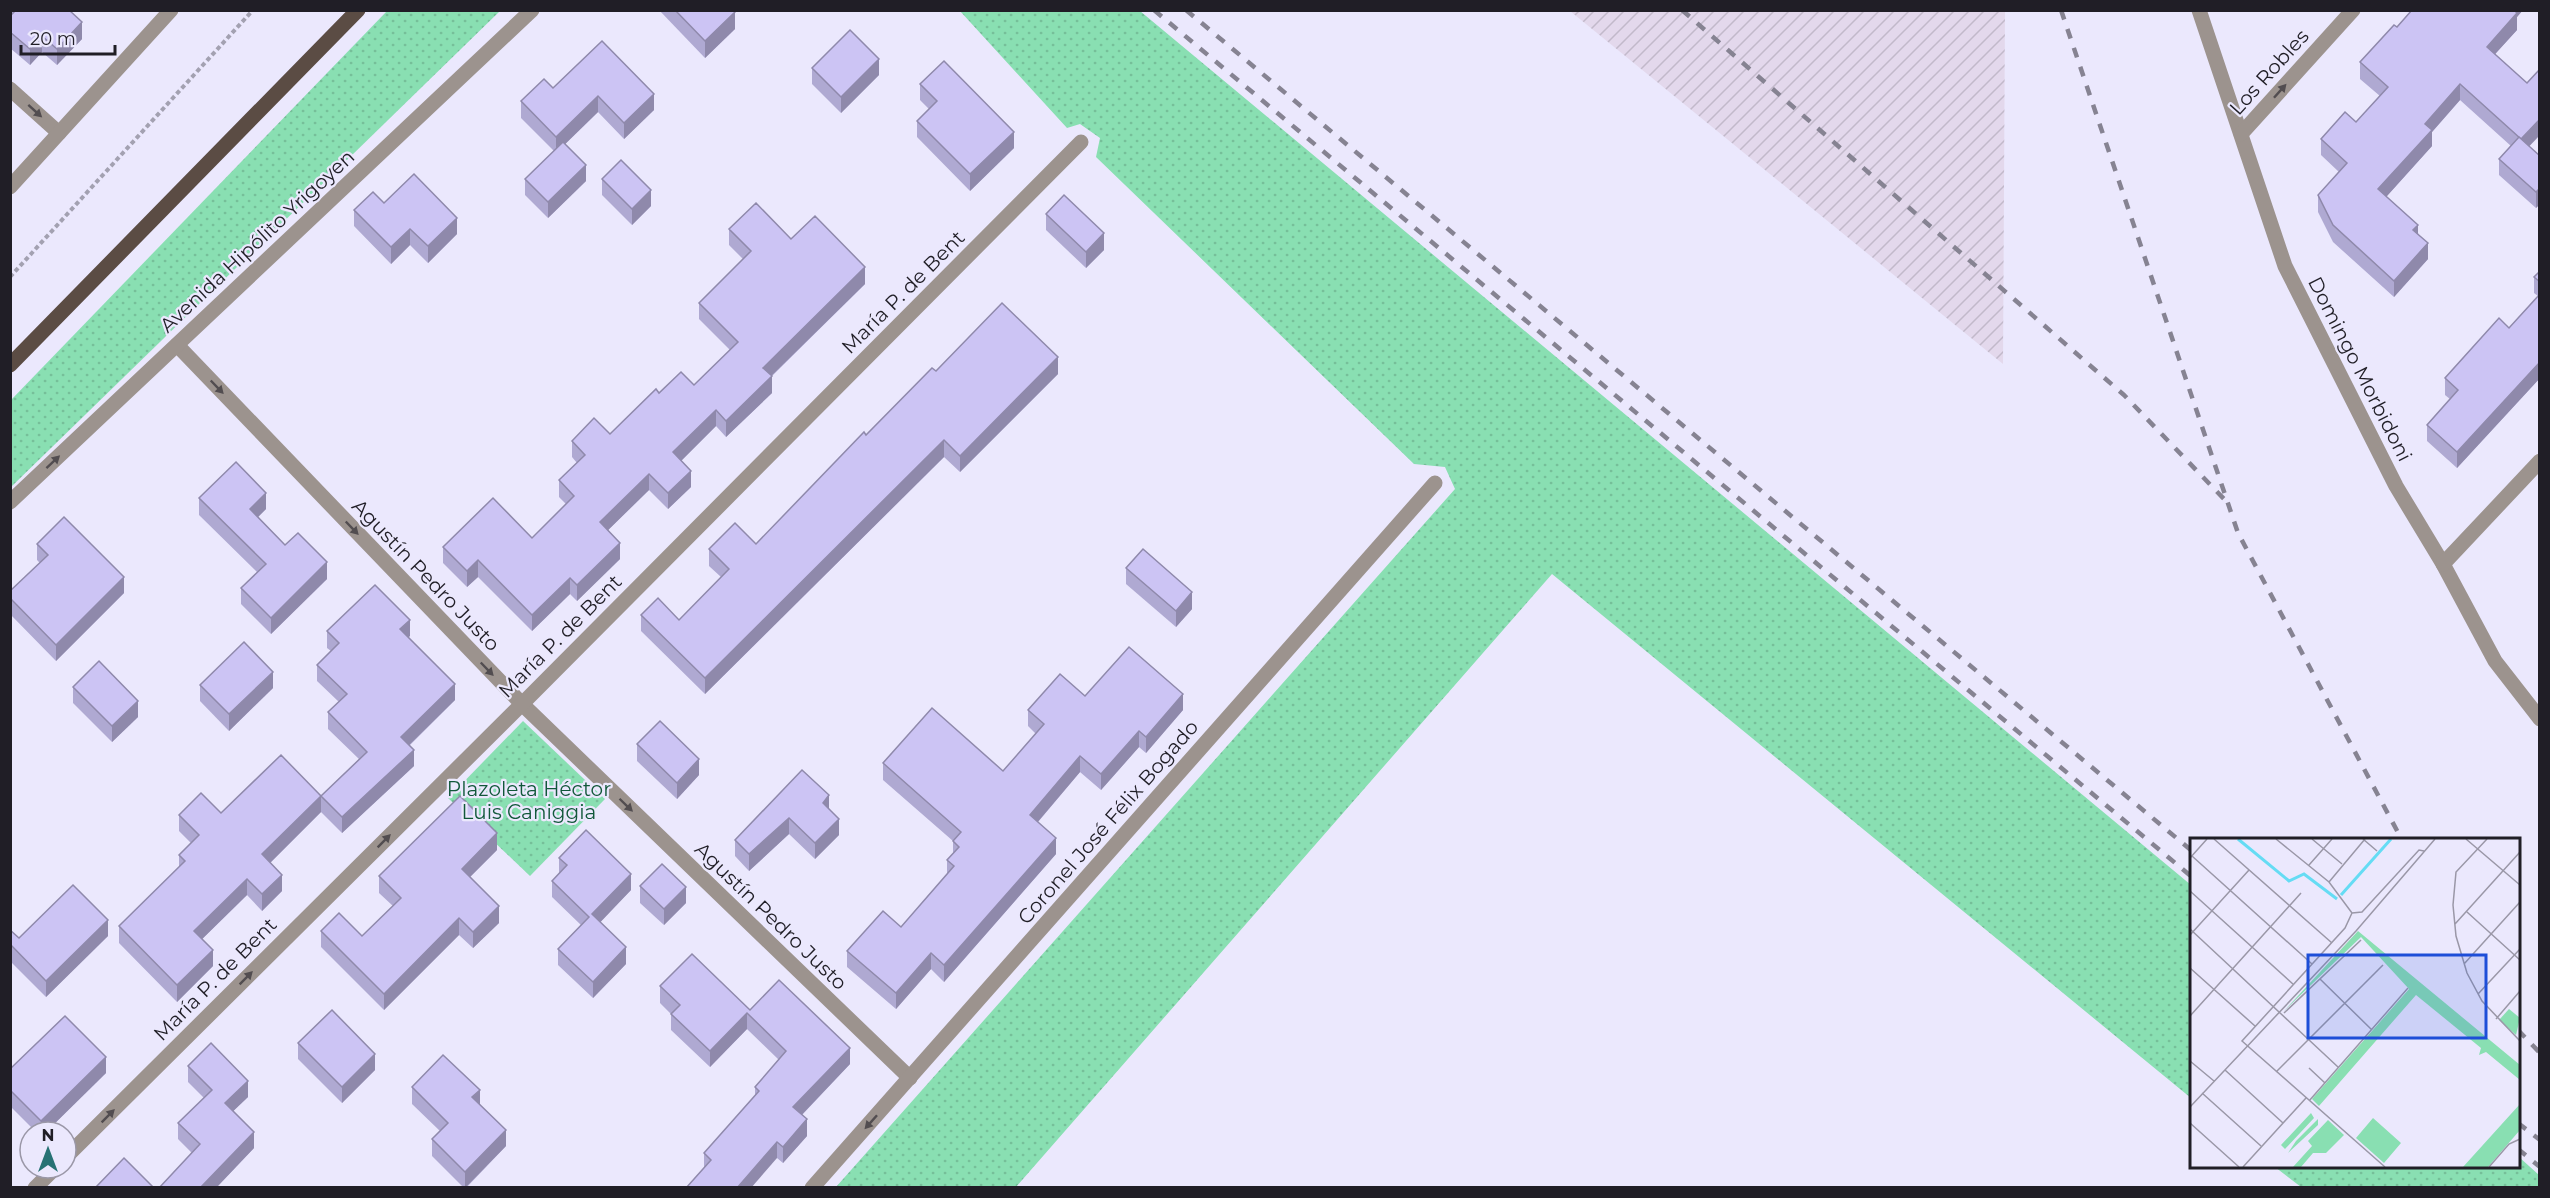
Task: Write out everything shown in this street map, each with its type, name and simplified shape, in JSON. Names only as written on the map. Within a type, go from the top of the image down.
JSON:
[{"type":"main road","points":[[10,365],[358,10]]},
{"type":"street","points":[[10,187],[171,10]]},
{"type":"street","name":"Avenida Hipólito Yrigoyen","points":[[10,502],[532,10]]},
{"type":"street","name":"Domingo Morbidoni","points":[[2199,10],[2285,266],[2396,486],[2443,564],[2495,661],[2540,719]]},
{"type":"street","name":"Los Robles","points":[[2241,134],[2353,10]]},
{"type":"street","points":[[10,89],[59,133]]},
{"type":"street","name":"María P. de Bent","points":[[78,1145],[522,704],[1081,142]]},
{"type":"street","name":"Agustín Pedro Justo","points":[[177,345],[522,704],[910,1078]]},
{"type":"street","points":[[2443,564],[2540,461]]},
{"type":"street","name":"Coronel José Félix Bogado","points":[[812,1188],[1435,483]]},
{"type":"path","points":[[10,278],[253,10]]},
{"type":"shaded area","points":[[1570,11],[2005,11],[2003,364]]},
{"type":"green space","points":[[387,11],[500,11],[11,487],[11,400]]},
{"type":"green space","points":[[960,11],[1140,11],[2190,884],[2190,1097],[1552,574],[1016,1187],[836,1187],[1455,489],[1445,467],[1414,464],[1096,157],[1100,138],[1080,124],[1067,128]]},
{"type":"green space","name":"Plazoleta Héctor Luis Caniggia","points":[[523,721],[605,799],[530,876],[448,798]]},
{"type":"green space","points":[[2520,1158],[2539,1175],[2539,1187],[2301,1187],[2276,1168],[2520,1168]]},
{"type":"building","points":[[13,10],[69,10],[82,22],[57,49],[42,36],[30,49],[10,32],[10,16]]},
{"type":"building","points":[[675,10],[733,10],[735,12],[705,41]]},
{"type":"building","points":[[2412,10],[2514,10],[2517,13],[2487,47],[2527,83],[2540,69],[2540,119],[2521,139],[2460,84],[2425,124],[2432,130],[2378,189],[2418,225],[2413,230],[2428,243],[2394,281],[2333,225],[2318,195],[2347,163],[2321,139],[2345,112],[2356,122],[2388,87],[2360,62],[2394,25],[2397,27]]},
{"type":"building","points":[[850,30],[879,59],[841,97],[812,68]]},
{"type":"building","points":[[602,41],[654,94],[624,123],[598,96],[556,137],[521,101],[544,79],[553,88]]},
{"type":"building","points":[[944,61],[1014,132],[970,174],[917,121],[937,101],[920,84]]},
{"type":"building","points":[[2519,137],[2540,156],[2540,188],[2536,192],[2499,159]]},
{"type":"building","points":[[563,142],[586,165],[548,202],[525,179]]},
{"type":"building","points":[[621,160],[651,190],[632,209],[602,179]]},
{"type":"building","points":[[414,174],[457,218],[428,246],[410,229],[391,247],[354,210],[373,192],[384,203]]},
{"type":"building","points":[[1064,195],[1104,233],[1086,252],[1046,214]]},
{"type":"building","points":[[756,203],[791,239],[815,216],[865,267],[763,368],[772,376],[726,421],[716,410],[673,452],[691,471],[668,493],[649,474],[600,522],[620,543],[577,585],[570,578],[532,615],[478,560],[467,571],[443,547],[493,498],[532,538],[574,496],[559,480],[585,455],[572,441],[594,418],[610,434],[656,389],[659,393],[681,372],[694,385],[738,342],[699,303],[751,251],[729,229]]},
{"type":"building","points":[[2540,271],[2540,282],[2534,277]]},
{"type":"building","points":[[2540,294],[2540,362],[2457,452],[2427,425],[2458,390],[2445,378],[2499,318],[2509,328]]},
{"type":"building","points":[[1002,303],[1058,357],[960,456],[944,440],[705,678],[641,615],[658,598],[679,620],[729,569],[709,549],[735,523],[756,544],[864,432],[866,435],[932,368],[936,371]]},
{"type":"building","points":[[236,462],[266,493],[250,509],[285,545],[298,533],[327,562],[271,618],[241,588],[266,564],[199,498]]},
{"type":"building","points":[[64,517],[124,577],[56,645],[10,598],[10,591],[48,555],[37,544]]},
{"type":"building","points":[[1143,549],[1192,592],[1176,611],[1126,568]]},
{"type":"building","points":[[375,585],[410,620],[400,629],[455,684],[401,737],[414,750],[342,817],[321,796],[367,752],[328,712],[347,694],[317,665],[339,643],[327,631]]},
{"type":"building","points":[[244,642],[273,672],[229,714],[200,685]]},
{"type":"building","points":[[1129,647],[1183,694],[1146,737],[1139,731],[1101,774],[1080,756],[1030,815],[1056,838],[944,965],[931,953],[896,993],[847,951],[883,911],[901,927],[954,866],[947,860],[959,847],[953,841],[961,832],[883,763],[932,708],[1003,771],[1044,724],[1028,710],[1060,674],[1085,696]]},
{"type":"building","points":[[99,661],[138,701],[112,726],[73,687]]},
{"type":"building","points":[[660,721],[699,759],[677,783],[637,744]]},
{"type":"building","points":[[281,755],[321,796],[262,854],[282,875],[262,894],[247,879],[194,931],[213,950],[177,985],[119,926],[185,861],[179,855],[199,835],[179,815],[201,793],[221,813]]},
{"type":"building","points":[[802,770],[829,795],[823,803],[839,819],[815,843],[789,818],[749,854],[735,840]]},
{"type":"building","points":[[460,796],[497,833],[462,869],[499,906],[473,932],[459,918],[384,994],[321,931],[339,913],[362,936],[401,898],[379,876]]},
{"type":"building","points":[[586,830],[631,874],[592,914],[626,947],[593,982],[558,949],[589,917],[552,881],[567,865],[559,858]]},
{"type":"building","points":[[662,864],[686,887],[664,909],[640,886]]},
{"type":"building","points":[[73,885],[108,920],[46,981],[10,946],[10,930],[19,938]]},
{"type":"building","points":[[692,954],[750,1010],[779,980],[850,1048],[793,1107],[807,1119],[783,1147],[777,1142],[737,1188],[686,1188],[711,1160],[704,1153],[759,1091],[755,1087],[786,1051],[747,1013],[710,1051],[671,1014],[680,1005],[660,986]]},
{"type":"building","points":[[332,1010],[375,1054],[342,1087],[298,1043]]},
{"type":"building","points":[[65,1016],[106,1057],[42,1120],[10,1090],[10,1069]]},
{"type":"building","points":[[211,1043],[248,1081],[225,1103],[254,1132],[200,1188],[159,1188],[200,1144],[178,1123],[212,1090],[188,1066]]},
{"type":"building","points":[[443,1055],[480,1090],[472,1097],[506,1130],[465,1172],[432,1139],[448,1123],[412,1087]]},
{"type":"building","points":[[124,1158],[154,1188],[95,1188]]},
{"type":"railway","points":[[1154,10],[2190,875]]},
{"type":"railway","points":[[1186,10],[2190,849]]},
{"type":"railway","points":[[1682,10],[2124,395],[2224,499]]},
{"type":"railway","points":[[2061,10],[2238,533],[2401,838]]},
{"type":"railway","points":[[2520,1032],[2540,1053]]},
{"type":"railway","points":[[2520,1125],[2540,1140]]},
{"type":"railway","points":[[2520,1151],[2540,1167]]}]
